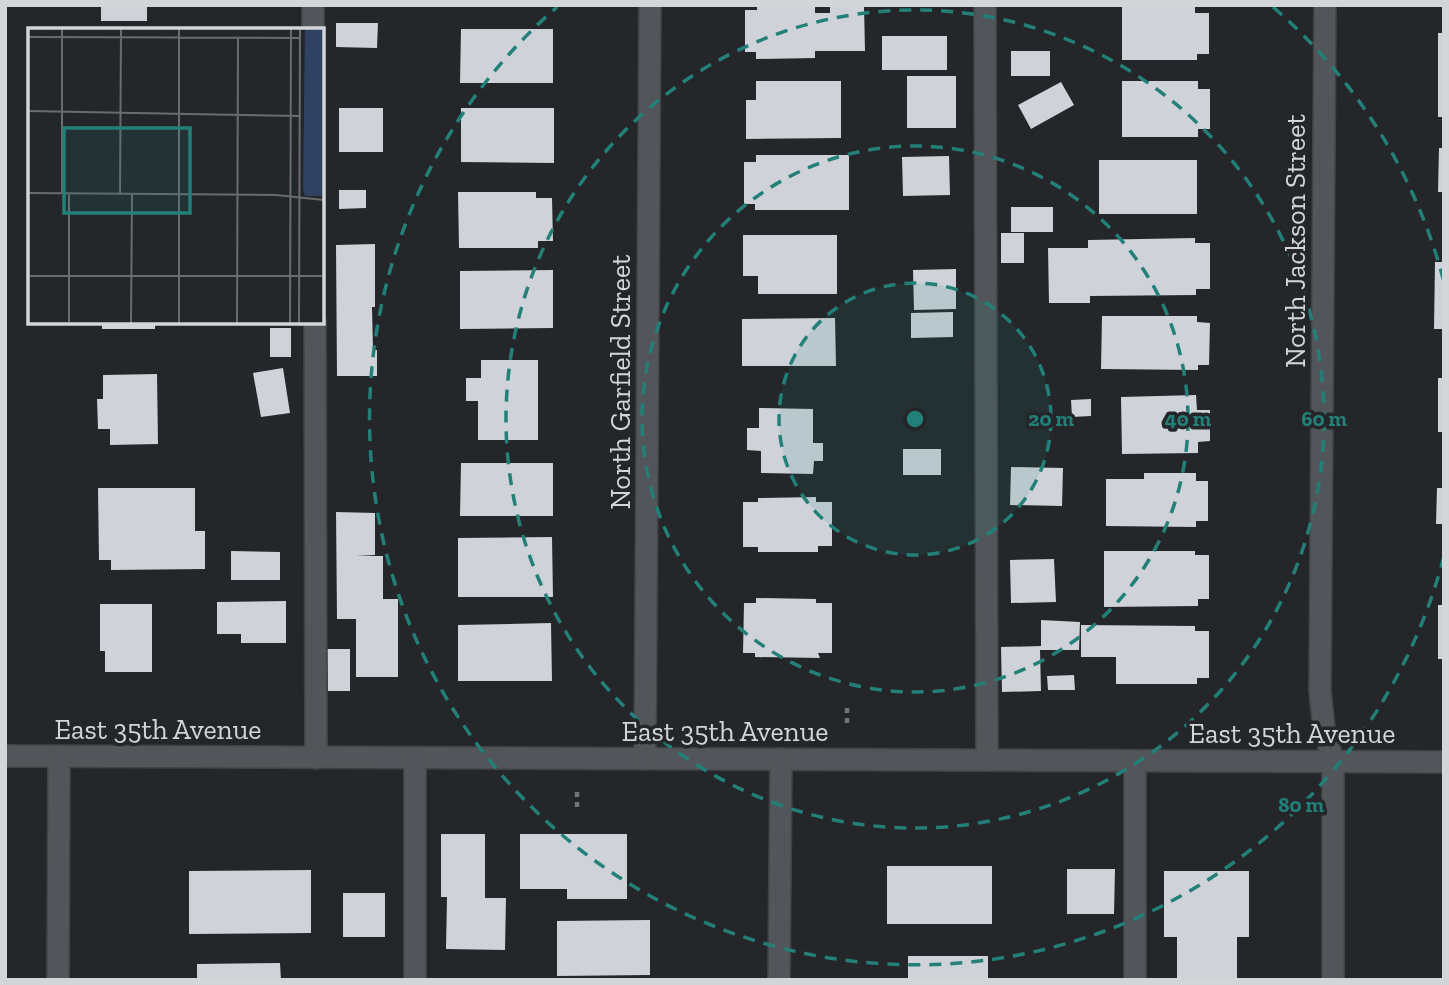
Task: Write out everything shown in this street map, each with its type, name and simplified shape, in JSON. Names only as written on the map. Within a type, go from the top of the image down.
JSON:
[{"type":"street","points":[[313,5],[313,28]]},
{"type":"street","name":"North Garfield Street","points":[[645,759],[650,5]]},
{"type":"street","points":[[985,5],[987,760]]},
{"type":"street","name":"North Jackson Street","points":[[1325,5],[1320,691],[1324,728],[1333,762],[1333,980]]},
{"type":"street","points":[[314,324],[316,758]]},
{"type":"street","name":"East 35th Avenue","points":[[5,756],[1444,762]]},
{"type":"street","points":[[58,980],[59,756]]},
{"type":"street","points":[[415,758],[415,980]]},
{"type":"street","points":[[779,980],[781,759]]},
{"type":"street","points":[[1135,761],[1135,980]]},
{"type":"path","points":[[847,708],[847,729]]},
{"type":"path","points":[[577,792],[577,812]]},
{"type":"building","points":[[101,5],[147,5],[147,21],[101,21]]},
{"type":"building","points":[[757,5],[815,5],[815,13],[830,13],[830,6],[864,6],[865,51],[815,51],[815,58],[756,59],[756,52],[745,52],[745,10],[757,10]]},
{"type":"building","points":[[1195,6],[1195,13],[1209,13],[1209,54],[1197,54],[1197,60],[1122,60],[1122,7]]},
{"type":"building","points":[[336,23],[378,23],[377,48],[336,47]]},
{"type":"building","points":[[461,29],[553,29],[553,83],[460,83]]},
{"type":"building","points":[[1438,33],[1444,33],[1444,117],[1438,117]]},
{"type":"building","points":[[882,36],[947,36],[947,70],[882,70]]},
{"type":"building","points":[[1011,51],[1050,51],[1050,76],[1011,76]]},
{"type":"building","points":[[907,76],[956,76],[956,128],[907,128]]},
{"type":"building","points":[[756,81],[841,81],[841,138],[746,139],[746,100],[756,100]]},
{"type":"building","points":[[1122,81],[1198,81],[1198,89],[1210,89],[1210,129],[1198,129],[1198,137],[1122,137]]},
{"type":"building","points":[[1061,82],[1074,105],[1031,129],[1018,105]]},
{"type":"building","points":[[339,108],[383,108],[383,152],[339,152]]},
{"type":"building","points":[[461,108],[554,108],[554,163],[461,162]]},
{"type":"building","points":[[1439,148],[1444,148],[1444,192],[1438,192]]},
{"type":"building","points":[[756,155],[849,155],[849,210],[755,210],[755,204],[744,204],[744,162],[756,162]]},
{"type":"building","points":[[949,156],[950,195],[903,196],[902,157]]},
{"type":"building","points":[[1099,160],[1197,160],[1197,214],[1099,214]]},
{"type":"building","points":[[339,190],[366,190],[366,208],[339,209]]},
{"type":"building","points":[[458,192],[536,192],[536,198],[552,198],[553,241],[538,241],[538,248],[459,248]]},
{"type":"building","points":[[1011,207],[1053,207],[1053,232],[1011,232]]},
{"type":"building","points":[[1001,233],[1024,233],[1024,263],[1001,263]]},
{"type":"building","points":[[743,235],[837,235],[837,294],[758,294],[758,276],[743,276]]},
{"type":"building","points":[[1195,238],[1195,243],[1210,243],[1210,289],[1196,289],[1196,295],[1090,296],[1090,303],[1049,303],[1048,248],[1088,248],[1088,240]]},
{"type":"building","points":[[375,244],[375,307],[372,307],[373,350],[377,350],[377,376],[337,376],[336,245]]},
{"type":"building","points":[[1435,262],[1444,262],[1444,329],[1434,329]]},
{"type":"building","points":[[956,269],[956,309],[914,310],[913,270]]},
{"type":"building","points":[[553,270],[553,328],[460,329],[460,271]]},
{"type":"building","points":[[953,312],[953,337],[911,338],[911,313]]},
{"type":"building","points":[[1102,316],[1197,316],[1197,322],[1210,323],[1209,365],[1198,365],[1198,370],[1101,369]]},
{"type":"building","points":[[835,318],[836,366],[742,366],[742,319]]},
{"type":"building","points":[[102,324],[155,324],[155,329],[102,329]]},
{"type":"building","points":[[270,328],[291,328],[291,357],[270,357]]},
{"type":"building","points":[[481,360],[538,360],[538,440],[478,440],[478,401],[466,401],[466,378],[481,378]]},
{"type":"building","points":[[283,368],[290,413],[261,417],[253,373]]},
{"type":"building","points":[[157,374],[158,444],[110,445],[110,429],[98,429],[97,399],[103,399],[103,375]]},
{"type":"building","points":[[1438,378],[1444,378],[1444,432],[1438,432]]},
{"type":"building","points":[[1196,395],[1197,410],[1210,410],[1210,441],[1198,442],[1198,453],[1122,454],[1121,397]]},
{"type":"building","points":[[1091,399],[1091,416],[1072,417],[1071,400]]},
{"type":"building","points":[[759,408],[813,409],[813,443],[823,443],[823,461],[814,461],[813,474],[761,473],[761,451],[747,450],[747,428],[759,428]]},
{"type":"building","points":[[903,449],[941,449],[941,475],[903,475]]},
{"type":"building","points":[[461,463],[553,463],[553,516],[460,516]]},
{"type":"building","points":[[1011,467],[1063,468],[1062,506],[1010,505]]},
{"type":"building","points":[[1144,473],[1196,473],[1196,481],[1208,481],[1208,521],[1196,521],[1196,527],[1106,526],[1106,479],[1144,479]]},
{"type":"building","points":[[98,488],[195,488],[195,531],[205,531],[205,569],[111,570],[111,560],[99,560]]},
{"type":"building","points":[[1437,488],[1444,488],[1444,524],[1436,524]]},
{"type":"building","points":[[816,497],[816,502],[832,502],[832,546],[818,546],[818,552],[758,552],[758,547],[743,547],[743,502],[758,502],[758,498]]},
{"type":"building","points":[[336,512],[375,513],[375,555],[356,556],[383,556],[383,599],[398,599],[398,677],[356,677],[356,619],[337,619]]},
{"type":"building","points":[[552,537],[553,597],[458,597],[458,538]]},
{"type":"building","points":[[231,551],[280,552],[280,580],[231,580]]},
{"type":"building","points":[[1104,551],[1195,551],[1195,555],[1209,555],[1209,599],[1198,599],[1198,606],[1104,607]]},
{"type":"building","points":[[1054,559],[1056,602],[1011,603],[1010,560]]},
{"type":"building","points":[[756,598],[816,599],[816,603],[832,603],[832,653],[818,653],[820,658],[755,657],[755,653],[743,653],[744,603],[756,603]]},
{"type":"building","points":[[286,601],[286,643],[241,643],[241,634],[217,634],[217,602]]},
{"type":"building","points":[[100,604],[152,604],[152,672],[105,672],[105,651],[100,651]]},
{"type":"building","points":[[1438,605],[1444,605],[1444,659],[1438,659]]},
{"type":"building","points":[[1041,620],[1080,622],[1079,650],[1040,650],[1041,691],[1002,692],[1001,647],[1041,646]]},
{"type":"building","points":[[551,623],[552,681],[458,681],[458,625]]},
{"type":"building","points":[[1081,625],[1195,626],[1195,631],[1209,631],[1209,678],[1197,678],[1197,684],[1116,684],[1116,657],[1081,657]]},
{"type":"building","points":[[327,649],[350,649],[350,691],[328,691]]},
{"type":"building","points":[[1074,675],[1075,690],[1048,690],[1047,676]]},
{"type":"building","points":[[441,834],[485,834],[485,898],[506,898],[505,950],[446,949],[447,897],[441,897]]},
{"type":"building","points":[[520,834],[627,834],[627,899],[567,899],[567,889],[520,889]]},
{"type":"building","points":[[887,866],[992,866],[992,924],[887,924]]},
{"type":"building","points":[[1067,869],[1115,869],[1114,914],[1067,914]]},
{"type":"building","points":[[311,870],[311,933],[189,934],[189,871]]},
{"type":"building","points":[[1164,871],[1249,871],[1249,937],[1237,937],[1237,980],[1177,980],[1177,937],[1164,937]]},
{"type":"building","points":[[343,893],[385,893],[385,937],[343,937]]},
{"type":"building","points":[[650,920],[650,975],[557,976],[557,921]]},
{"type":"building","points":[[908,956],[988,956],[988,980],[908,980]]},
{"type":"building","points":[[280,963],[281,980],[197,980],[197,964]]}]
